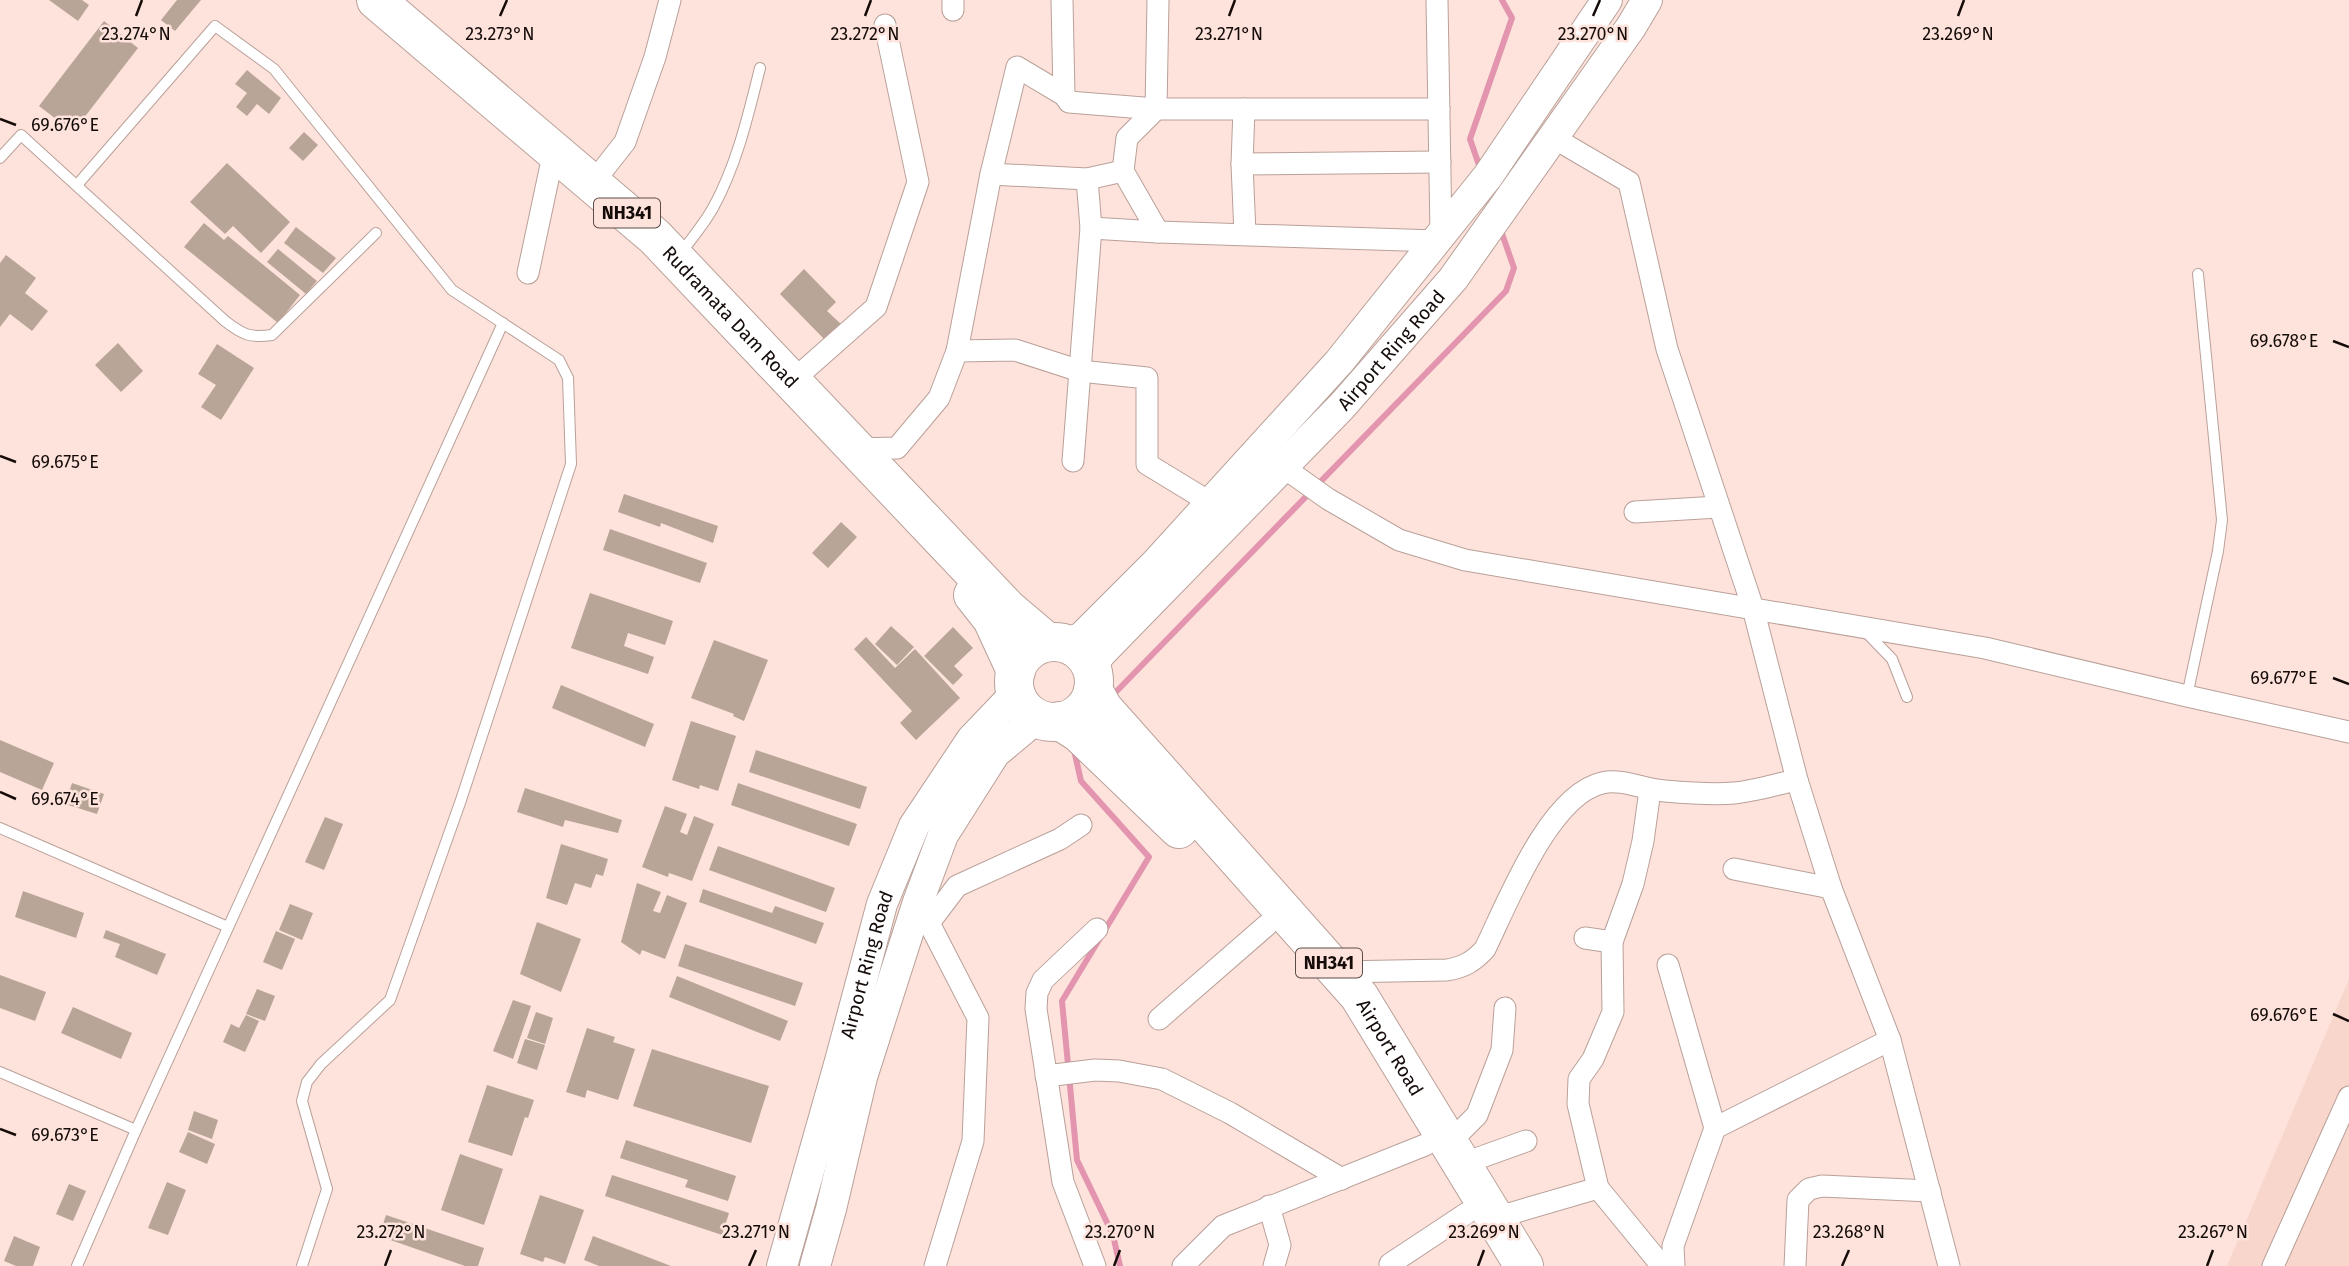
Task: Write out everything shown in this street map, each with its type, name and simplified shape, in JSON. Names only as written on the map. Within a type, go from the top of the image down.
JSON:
[{"type":"highway","name":"Rudramata Dam Road","points":[[379,1],[655,237],[855,449]]},
{"type":"highway","name":"NH341","points":[[855,449],[1005,618],[1075,660]]},
{"type":"highway","name":"NH341","points":[[1005,618],[1032,701]]},
{"type":"highway","points":[[1028,652],[1075,660],[1089,701],[1082,710],[1072,718],[1032,701],[1028,652]]},
{"type":"highway","name":"Airport Road","points":[[1075,660],[1103,708],[1359,996],[1481,1215],[1499,1266]]},
{"type":"highway","name":"Airport Road","points":[[1032,701],[1079,733],[1191,840],[1342,1009],[1446,1151]]},
{"type":"highway","name":"Airport Road","points":[[1481,1215],[1524,1266]]},
{"type":"main road","name":"Airport Ring Road","points":[[1075,660],[1101,653],[1342,406],[1453,279],[1554,138],[1647,0]]},
{"type":"main road","name":"Airport Ring Road","points":[[1075,660],[1082,637],[1211,503],[1339,362],[1488,176],[1603,2]]},
{"type":"main road","points":[[972,738],[990,712],[1000,684],[1005,618],[1039,624],[1066,624],[1102,608],[1130,589]]},
{"type":"main road","name":"Airport Ring Road","points":[[782,1266],[881,904],[914,826],[972,738],[1032,701]]},
{"type":"main road","name":"Airport Ring Road","points":[[815,1266],[862,1077],[918,901],[943,835],[1032,701]]},
{"type":"street","points":[[592,184],[625,142],[655,57],[670,0]]},
{"type":"street","points":[[1062,0],[1064,94]]},
{"type":"street","points":[[1158,0],[1156,108],[1127,138],[1123,171],[1158,232]]},
{"type":"street","points":[[1091,228],[1158,232],[1439,237],[1437,0]]},
{"type":"street","points":[[791,382],[876,307],[918,182],[885,25]]},
{"type":"street","points":[[855,449],[897,448],[939,398],[957,351],[991,174],[1017,67],[1064,94],[1069,102],[1156,108],[1439,109]]},
{"type":"street","points":[[1244,109],[1242,164],[1245,234]]},
{"type":"street","points":[[1554,138],[1629,181],[1667,349],[1753,608],[1797,780],[1831,888],[1890,1040],[1949,1266]]},
{"type":"street","points":[[528,274],[554,151]]},
{"type":"street","points":[[1242,164],[1440,162]]},
{"type":"street","points":[[991,174],[1087,180],[1123,171]]},
{"type":"street","points":[[1073,461],[1091,228],[1087,180]]},
{"type":"street","points":[[957,351],[1015,351],[1080,371],[1147,378],[1147,464],[1211,503]]},
{"type":"street","points":[[1283,467],[1328,499],[1399,540],[1465,560],[1985,648],[2349,732]]},
{"type":"street","points":[[1635,512],[1718,507]]},
{"type":"street","points":[[1337,972],[1421,971],[1464,967],[1476,959],[1485,949],[1532,853],[1559,814],[1579,793],[1602,783],[1627,783],[1650,790],[1708,794],[1737,793],[1797,780]]},
{"type":"street","points":[[1650,790],[1643,841],[1633,884],[1612,942],[1613,1012],[1593,1059],[1579,1079],[1578,1104],[1598,1188],[1662,1266]]},
{"type":"street","points":[[935,1266],[973,1141],[978,1018],[929,923],[957,886],[1060,839],[1081,825]]},
{"type":"street","points":[[1734,869],[1831,888]]},
{"type":"street","points":[[1159,1019],[1267,925]]},
{"type":"street","points":[[1095,1266],[1063,1181],[1062,1074],[1036,1009],[1037,992],[1043,980],[1097,929]]},
{"type":"street","points":[[1585,939],[1612,942]]},
{"type":"street","points":[[1668,965],[1715,1128],[1673,1246],[1674,1266]]},
{"type":"street","points":[[1446,1151],[1478,1115],[1502,1050],[1505,1008]]},
{"type":"street","points":[[1715,1128],[1890,1040]]},
{"type":"street","points":[[1062,1074],[1119,1071],[1162,1079],[1230,1112],[1342,1179]]},
{"type":"street","points":[[2273,1266],[2349,1097]]},
{"type":"street","points":[[1183,1266],[1223,1226],[1342,1179],[1446,1151],[1526,1141]]},
{"type":"street","points":[[1795,1266],[1798,1200],[1809,1189],[1822,1186],[1930,1191]]},
{"type":"street","points":[[1390,1264],[1481,1215],[1598,1188]]},
{"type":"street","points":[[1269,1206],[1280,1245],[1274,1266]]},
{"type":"lane","points":[[77,185],[215,26],[274,69],[452,290],[559,360],[568,378],[571,464],[461,800],[390,1000],[321,1064],[307,1082],[302,1101],[327,1189],[302,1266]]},
{"type":"lane","points":[[676,260],[712,210],[729,172],[743,137],[760,68]]},
{"type":"lane","points":[[0,158],[21,135],[225,321],[254,337],[272,335],[376,233]]},
{"type":"lane","points":[[2188,696],[2222,520],[2198,274]]},
{"type":"lane","points":[[77,1266],[136,1130],[503,323]]},
{"type":"lane","points":[[1860,626],[1892,659],[1906,697]]},
{"type":"lane","points":[[0,828],[228,927]]},
{"type":"lane","points":[[0,1072],[136,1130]]},
{"type":"shaded area","points":[[2349,979],[2349,1266],[2227,1266]]},
{"type":"building","points":[[49,0],[82,0],[89,5],[78,21]]},
{"type":"building","points":[[177,0],[201,0],[175,31],[161,20]]},
{"type":"building","points":[[104,21],[138,48],[73,132],[39,106]]},
{"type":"building","points":[[247,70],[281,98],[269,114],[257,104],[247,116],[236,107],[247,93],[235,84]]},
{"type":"building","points":[[304,132],[318,145],[303,161],[289,148]]},
{"type":"building","points":[[227,163],[290,222],[261,253],[233,226],[225,234],[190,202]]},
{"type":"building","points":[[204,223],[224,240],[228,236],[300,295],[278,323],[184,247]]},
{"type":"building","points":[[296,227],[336,258],[323,273],[284,243]]},
{"type":"building","points":[[278,249],[317,281],[306,294],[267,262]]},
{"type":"building","points":[[6,255],[36,278],[25,293],[48,311],[32,331],[10,314],[0,327],[0,263]]},
{"type":"building","points":[[804,269],[836,302],[827,311],[842,325],[826,341],[780,294]]},
{"type":"building","points":[[118,343],[143,371],[121,392],[95,365]]},
{"type":"building","points":[[217,344],[254,368],[221,420],[201,407],[216,385],[198,374]]},
{"type":"building","points":[[624,494],[718,526],[713,543],[661,523],[660,527],[618,512]]},
{"type":"building","points":[[841,522],[857,537],[828,568],[812,553]]},
{"type":"building","points":[[610,529],[707,563],[700,583],[603,550]]},
{"type":"building","points":[[590,593],[673,621],[665,645],[628,633],[624,646],[654,657],[648,674],[571,648]]},
{"type":"building","points":[[891,626],[914,647],[897,665],[875,644]]},
{"type":"building","points":[[953,627],[973,648],[954,666],[963,675],[953,685],[924,656]]},
{"type":"building","points":[[866,637],[895,668],[915,649],[960,698],[916,740],[900,723],[912,711],[854,649]]},
{"type":"building","points":[[714,640],[768,660],[744,721],[733,716],[734,714],[691,698]]},
{"type":"building","points":[[561,685],[654,724],[645,747],[552,708]]},
{"type":"building","points":[[691,721],[736,736],[718,791],[700,785],[699,789],[672,780]]},
{"type":"building","points":[[0,740],[54,763],[42,790],[0,772]]},
{"type":"building","points":[[756,750],[867,787],[860,809],[749,772]]},
{"type":"building","points":[[72,783],[104,794],[97,814],[65,804]]},
{"type":"building","points":[[738,783],[857,824],[849,846],[731,805]]},
{"type":"building","points":[[525,788],[622,820],[618,833],[565,820],[563,827],[517,812]]},
{"type":"building","points":[[665,806],[687,814],[680,832],[687,835],[694,816],[714,824],[692,881],[669,873],[668,877],[642,867]]},
{"type":"building","points":[[325,817],[343,824],[324,870],[305,862]]},
{"type":"building","points":[[561,844],[608,859],[603,876],[596,874],[591,888],[575,883],[567,905],[546,898]]},
{"type":"building","points":[[718,846],[835,888],[826,912],[709,870]]},
{"type":"building","points":[[637,883],[661,892],[653,911],[660,913],[667,895],[687,903],[665,959],[642,950],[640,955],[621,942]]},
{"type":"building","points":[[703,889],[772,913],[775,906],[824,923],[816,944],[699,902]]},
{"type":"building","points":[[23,891],[84,913],[76,938],[15,917]]},
{"type":"building","points":[[290,904],[313,913],[302,940],[279,930]]},
{"type":"building","points":[[537,922],[581,939],[561,992],[520,974]]},
{"type":"building","points":[[106,930],[166,954],[157,975],[115,957],[120,944],[103,938]]},
{"type":"building","points":[[276,931],[295,939],[282,970],[263,962]]},
{"type":"building","points":[[685,944],[803,983],[795,1006],[678,966]]},
{"type":"building","points":[[0,975],[46,992],[35,1021],[0,1008]]},
{"type":"building","points":[[677,976],[788,1021],[780,1041],[669,997]]},
{"type":"building","points":[[257,989],[275,996],[265,1021],[246,1014]]},
{"type":"building","points":[[513,1000],[531,1006],[513,1059],[493,1051]]},
{"type":"building","points":[[73,1007],[132,1033],[121,1059],[61,1033]]},
{"type":"building","points":[[536,1012],[553,1018],[545,1044],[527,1038]]},
{"type":"building","points":[[246,1015],[259,1021],[245,1052],[223,1042],[231,1024],[239,1028]]},
{"type":"building","points":[[587,1028],[615,1037],[613,1042],[635,1049],[618,1100],[587,1090],[585,1098],[566,1092]]},
{"type":"building","points":[[525,1039],[545,1045],[537,1070],[517,1063]]},
{"type":"building","points":[[652,1049],[769,1086],[751,1143],[633,1106]]},
{"type":"building","points":[[487,1085],[534,1100],[528,1118],[525,1117],[512,1156],[468,1142]]},
{"type":"building","points":[[194,1111],[218,1120],[212,1139],[188,1130]]},
{"type":"building","points":[[188,1132],[215,1144],[207,1164],[179,1152]]},
{"type":"building","points":[[626,1140],[736,1176],[728,1201],[685,1187],[688,1180],[620,1158]]},
{"type":"building","points":[[460,1154],[503,1169],[484,1225],[441,1210]]},
{"type":"building","points":[[612,1175],[729,1213],[722,1235],[605,1196]]},
{"type":"building","points":[[167,1182],[186,1190],[168,1235],[148,1228]]},
{"type":"building","points":[[69,1184],[86,1191],[73,1221],[56,1214]]},
{"type":"building","points":[[540,1195],[584,1210],[565,1264],[545,1257],[543,1262],[520,1254]]},
{"type":"building","points":[[386,1215],[484,1248],[478,1266],[465,1266],[379,1236]]},
{"type":"building","points":[[14,1236],[40,1247],[33,1266],[16,1266],[4,1261]]},
{"type":"building","points":[[593,1236],[671,1266],[599,1266],[584,1260]]},
{"type":"waterway","points":[[1481,171],[1470,139],[1512,18],[1502,0]]},
{"type":"waterway","points":[[1111,697],[1506,291],[1514,268],[1500,228]]},
{"type":"waterway","points":[[1074,750],[1081,781],[1149,857],[1062,1001],[1077,1160],[1113,1235],[1120,1266]]}]
